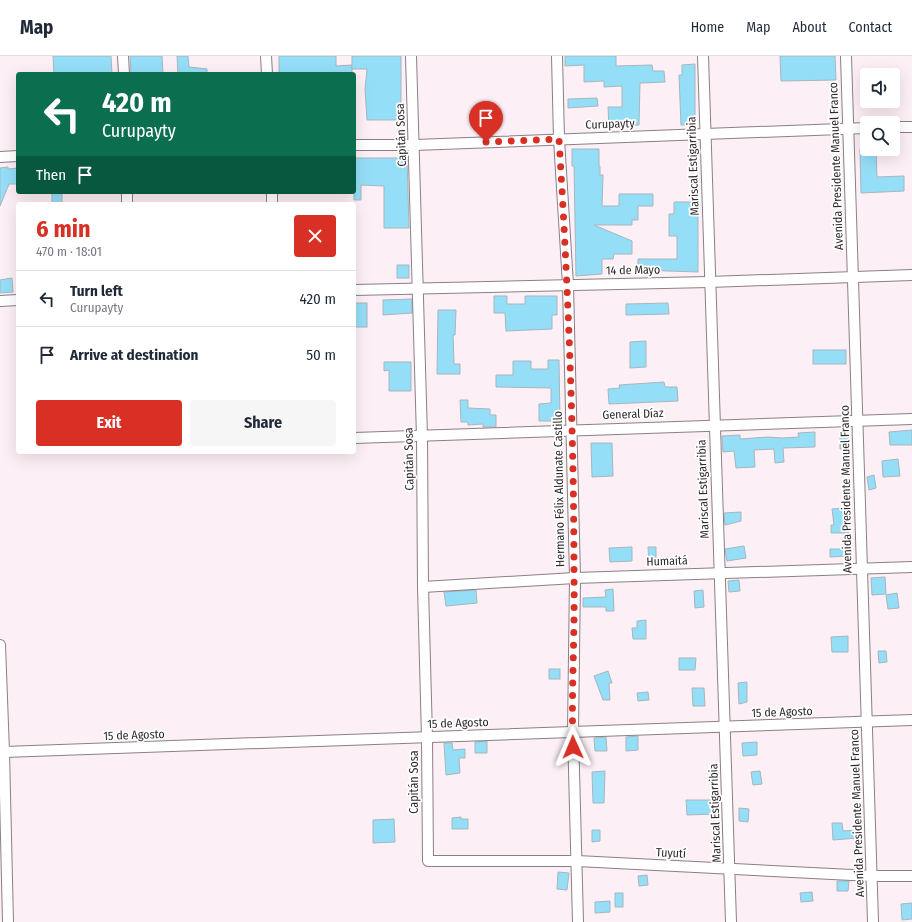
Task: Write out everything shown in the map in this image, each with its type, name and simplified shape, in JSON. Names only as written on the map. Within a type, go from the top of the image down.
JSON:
[{"type":"street","points":[[123,56],[124,72]]},
{"type":"street","points":[[266,56],[267,72]]},
{"type":"street","name":"Capitán Sosa","points":[[411,56],[422,437],[428,861]]},
{"type":"street","name":"Hermano Félix Aldunate Castillo","points":[[557,56],[559,139],[568,285],[574,578],[573,732],[578,922]]},
{"type":"street","name":"Mariscal Estigarribia","points":[[703,56],[730,922]]},
{"type":"street","name":"Avenida Presidente Manuel Franco","points":[[846,56],[873,922]]},
{"type":"street","points":[[900,127],[912,127]]},
{"type":"street","name":"Curupayty","points":[[356,145],[414,145],[860,128]]},
{"type":"street","points":[[0,157],[16,156]]},
{"type":"street","name":"14 de Mayo","points":[[356,290],[418,287],[709,282],[912,275]]},
{"type":"street","points":[[0,301],[16,300]]},
{"type":"street","name":"General Díaz","points":[[356,438],[422,437],[571,429],[714,424],[912,419]]},
{"type":"street","name":"Humaitá","points":[[423,587],[574,578],[719,572],[912,567]]},
{"type":"street","points":[[0,644],[8,922]]},
{"type":"street","name":"15 de Agosto","points":[[4,752],[912,720]]},
{"type":"street","name":"Tuyutí","points":[[428,861],[576,861],[872,876],[912,876]]},
{"type":"building","points":[[53,56],[111,56],[112,72],[54,72]]},
{"type":"building","points":[[130,56],[162,56],[163,72],[131,72]]},
{"type":"building","points":[[177,56],[188,56],[189,67],[207,69],[207,72],[178,72]]},
{"type":"building","points":[[279,56],[336,56],[336,66],[352,65],[352,72],[279,72]]},
{"type":"building","points":[[352,56],[401,56],[401,120],[367,120],[365,89],[367,69],[352,69]]},
{"type":"building","points":[[565,56],[616,56],[616,66],[652,65],[653,71],[664,71],[665,82],[640,83],[639,125],[609,127],[608,107],[622,107],[622,86],[604,87],[604,81],[584,82],[584,65],[565,66]]},
{"type":"building","points":[[780,56],[835,56],[836,80],[781,81]]},
{"type":"building","points":[[695,64],[695,125],[681,125],[679,75],[682,75],[682,65]]},
{"type":"building","points":[[597,98],[598,106],[568,108],[568,99]]},
{"type":"building","points":[[572,149],[599,149],[600,175],[603,175],[602,206],[619,206],[619,194],[653,194],[653,206],[638,206],[638,220],[632,220],[632,225],[594,225],[632,241],[632,254],[614,254],[613,259],[602,259],[602,274],[576,276],[574,166],[572,166]]},
{"type":"building","points":[[860,156],[876,156],[877,177],[904,176],[904,191],[861,193]]},
{"type":"building","points":[[356,158],[407,158],[409,228],[384,228],[384,186],[361,185],[361,200],[354,200],[354,194],[356,194]]},
{"type":"building","points":[[0,168],[16,168],[16,184],[9,184],[0,206]]},
{"type":"building","points":[[52,194],[62,194],[62,202],[52,202]]},
{"type":"building","points":[[674,202],[694,202],[693,214],[698,214],[698,272],[638,270],[638,259],[677,259],[677,236],[669,236],[669,214],[674,214]]},
{"type":"building","points":[[397,265],[409,265],[409,278],[397,278]]},
{"type":"building","points":[[12,278],[13,292],[0,293],[0,280]]},
{"type":"building","points":[[494,296],[507,296],[507,304],[525,304],[525,296],[557,296],[557,315],[552,315],[552,329],[506,331],[505,313],[494,313]]},
{"type":"building","points":[[412,299],[412,313],[383,315],[383,300]]},
{"type":"building","points":[[356,303],[367,303],[367,327],[356,327]]},
{"type":"building","points":[[668,303],[669,314],[626,315],[626,304]]},
{"type":"building","points":[[438,310],[456,310],[455,335],[453,335],[454,364],[460,364],[460,374],[437,374]]},
{"type":"building","points":[[646,341],[646,367],[630,368],[630,342]]},
{"type":"building","points":[[813,350],[846,350],[846,364],[813,364]]},
{"type":"building","points":[[548,360],[559,360],[560,421],[539,421],[539,404],[551,403],[551,388],[496,387],[496,375],[513,375],[513,361],[531,361],[531,369],[548,369]]},
{"type":"building","points":[[384,362],[411,362],[411,391],[389,391],[389,370],[384,371]]},
{"type":"building","points":[[664,382],[665,387],[677,387],[678,401],[609,404],[608,389],[620,388],[619,385]]},
{"type":"building","points":[[460,400],[468,400],[468,408],[490,409],[490,415],[496,415],[496,427],[483,427],[483,424],[468,425],[468,422],[461,422]]},
{"type":"building","points":[[912,430],[912,445],[890,445],[889,432]]},
{"type":"building","points":[[815,432],[815,447],[783,448],[784,462],[775,463],[774,449],[754,450],[755,467],[736,468],[734,451],[723,452],[722,436],[740,435],[740,439],[768,437],[782,438],[799,437],[798,433]]},
{"type":"building","points":[[840,432],[848,432],[849,449],[840,449]]},
{"type":"building","points":[[591,443],[612,443],[613,476],[592,477]]},
{"type":"building","points":[[898,459],[900,476],[883,477],[882,461]]},
{"type":"building","points":[[874,475],[876,488],[869,490],[867,477]]},
{"type":"building","points":[[844,508],[845,524],[849,524],[849,533],[831,533],[831,525],[834,525],[832,509]]},
{"type":"building","points":[[741,512],[741,521],[725,525],[724,513]]},
{"type":"building","points":[[744,546],[746,558],[727,561],[725,549]]},
{"type":"building","points":[[632,547],[632,561],[610,562],[609,548]]},
{"type":"building","points":[[648,547],[656,547],[656,565],[649,566]]},
{"type":"building","points":[[830,549],[848,549],[848,556],[830,557]]},
{"type":"building","points":[[885,577],[886,594],[872,595],[871,578]]},
{"type":"building","points":[[739,580],[740,591],[729,592],[728,581]]},
{"type":"building","points":[[613,589],[614,611],[606,611],[606,607],[583,607],[583,598],[606,597],[605,590]]},
{"type":"building","points":[[476,590],[477,603],[446,606],[444,592]]},
{"type":"building","points":[[703,590],[704,607],[695,608],[694,591]]},
{"type":"building","points":[[897,593],[899,608],[888,609],[886,595]]},
{"type":"building","points":[[646,620],[646,639],[633,639],[632,628],[637,628],[637,621]]},
{"type":"building","points":[[848,636],[848,652],[832,652],[831,637]]},
{"type":"building","points":[[878,651],[886,651],[887,662],[879,663]]},
{"type":"building","points":[[679,658],[696,658],[695,670],[679,670]]},
{"type":"building","points":[[549,669],[560,669],[560,679],[549,679]]},
{"type":"building","points":[[608,671],[612,683],[609,683],[610,700],[603,700],[594,676]]},
{"type":"building","points":[[747,682],[747,702],[739,704],[738,683]]},
{"type":"building","points":[[692,688],[704,688],[705,706],[693,706]]},
{"type":"building","points":[[648,692],[649,700],[638,701],[637,693]]},
{"type":"building","points":[[638,736],[638,750],[626,751],[626,737]]},
{"type":"building","points":[[606,737],[607,751],[595,751],[594,738]]},
{"type":"building","points":[[487,741],[487,753],[475,753],[475,742]]},
{"type":"building","points":[[757,742],[757,755],[743,756],[742,743]]},
{"type":"building","points":[[444,743],[452,743],[453,750],[465,749],[465,758],[459,758],[460,773],[446,775]]},
{"type":"building","points":[[605,771],[604,803],[593,803],[592,772]]},
{"type":"building","points":[[760,771],[762,784],[753,785],[751,772]]},
{"type":"building","points":[[686,800],[714,800],[714,814],[687,815]]},
{"type":"building","points":[[739,808],[749,809],[748,822],[739,821]]},
{"type":"building","points":[[461,817],[461,819],[468,819],[468,829],[452,829],[452,818]]},
{"type":"building","points":[[394,819],[395,842],[373,843],[373,820]]},
{"type":"building","points":[[832,823],[842,823],[843,831],[858,830],[858,838],[833,840]]},
{"type":"building","points":[[592,830],[600,830],[600,841],[592,842]]},
{"type":"building","points":[[558,872],[569,873],[567,890],[557,889]]},
{"type":"building","points":[[647,875],[648,885],[639,886],[638,876]]},
{"type":"building","points":[[837,881],[849,881],[848,891],[837,891]]},
{"type":"building","points":[[812,892],[813,901],[801,902],[800,893]]},
{"type":"building","points":[[615,893],[623,893],[623,907],[615,907]]},
{"type":"building","points":[[610,901],[610,912],[595,913],[595,902]]},
{"type":"building","points":[[912,903],[912,919],[902,920],[901,904]]},
{"type":"route","points":[[486,142],[559,139],[568,285],[574,578],[573,747]]}]
